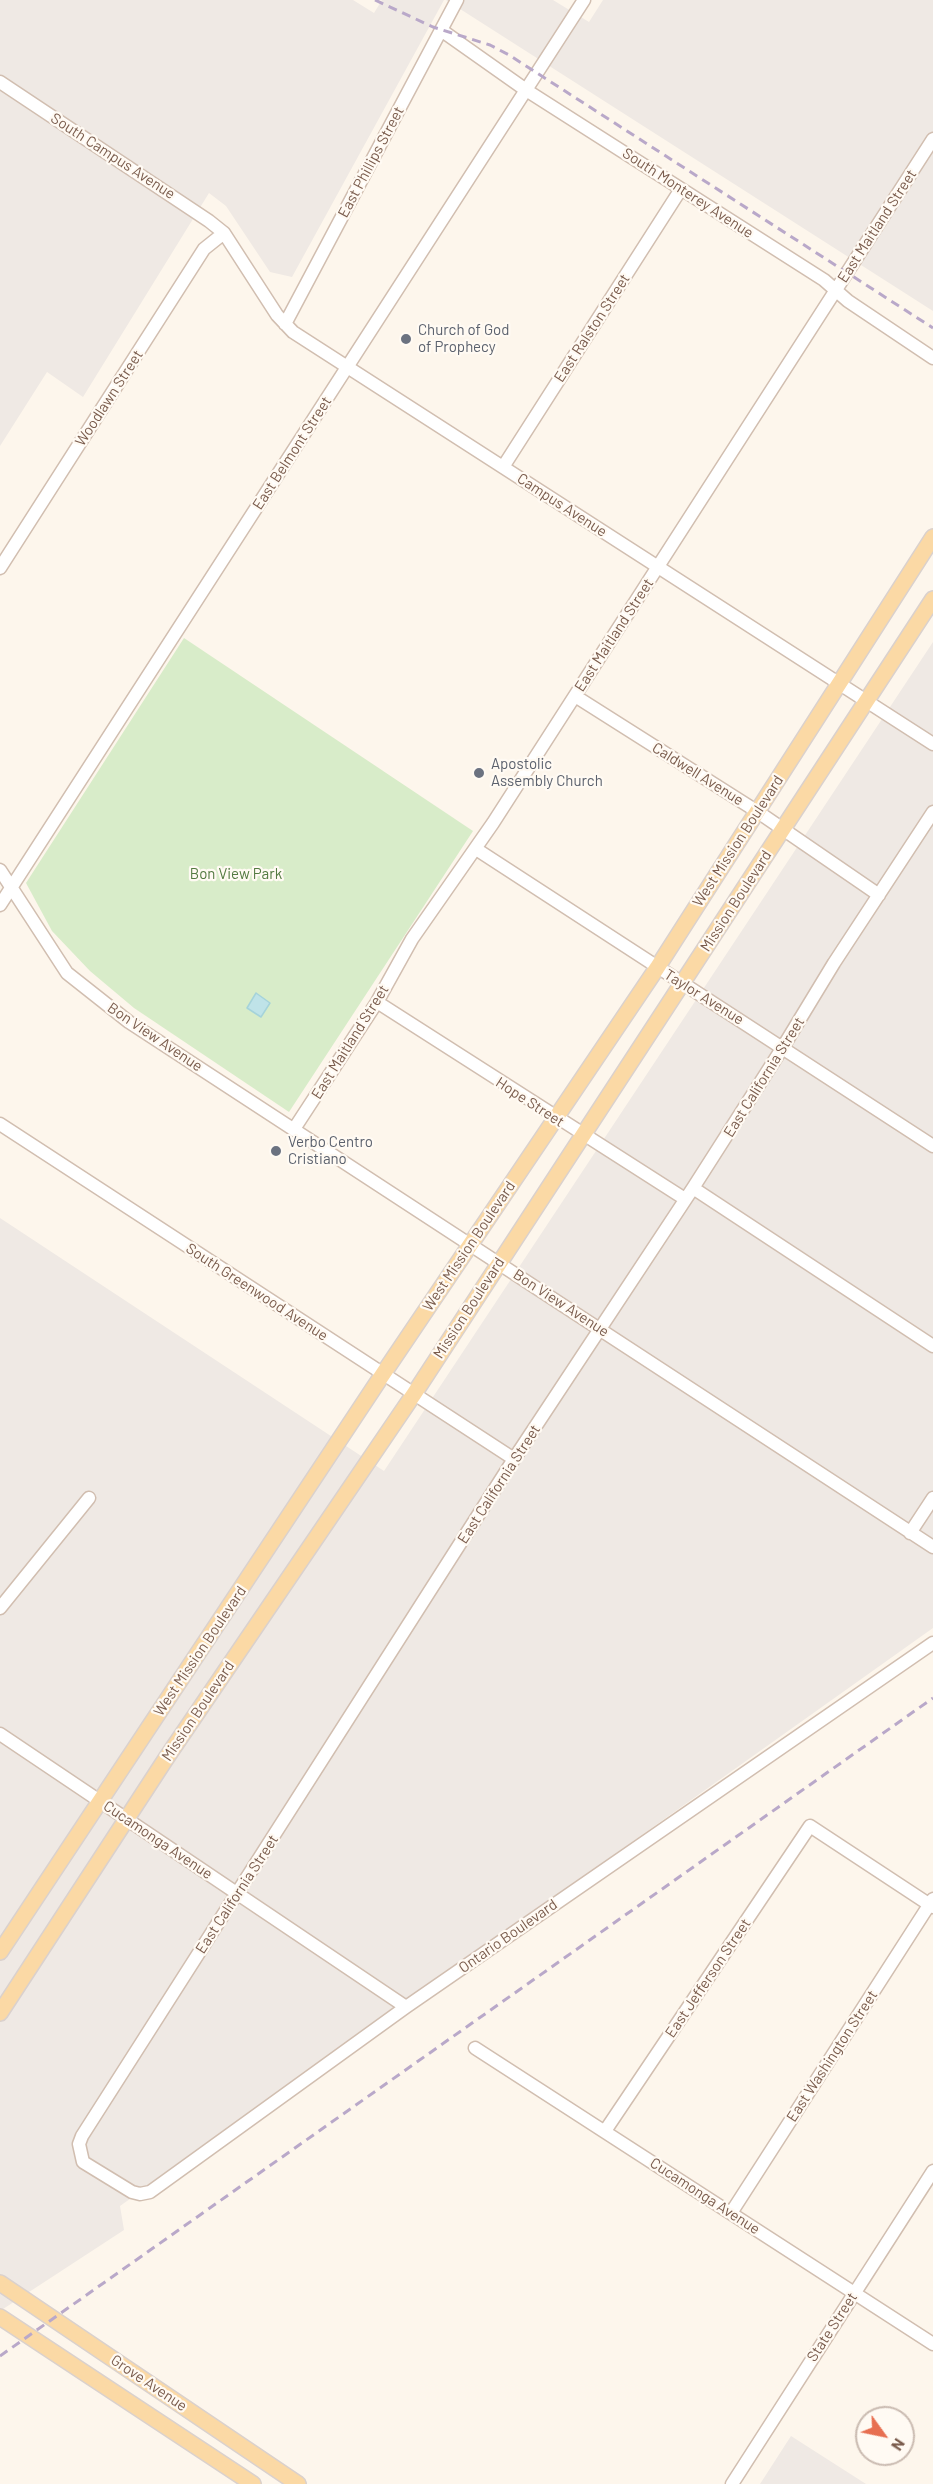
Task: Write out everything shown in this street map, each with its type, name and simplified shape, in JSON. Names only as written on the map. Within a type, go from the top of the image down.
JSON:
[{"type":"main road","name":"West Mission Boulevard","points":[[0,1952],[383,1374],[657,968],[758,812],[838,682],[933,537]]},
{"type":"main road","name":"Mission Boulevard","points":[[0,2013],[414,1394],[581,1134],[682,984],[933,599]]},
{"type":"main road","name":"Grove Avenue","points":[[0,2283],[298,2484]]},
{"type":"main road","name":"Grove Avenue","points":[[0,2317],[253,2484]]},
{"type":"street","name":"East Phillips Street","points":[[285,324],[457,0]]},
{"type":"street","name":"East Belmont Street","points":[[0,905],[584,0]]},
{"type":"street","name":"South Monterey Avenue","points":[[441,30],[526,90],[824,280],[848,301],[933,358]]},
{"type":"street","name":"South Campus Avenue","points":[[0,82],[195,210],[224,233]]},
{"type":"street","name":"East Maitland Street","points":[[294,1129],[377,1002],[412,939],[440,895],[476,849],[933,139]]},
{"type":"street","name":"East Ralston Street","points":[[503,467],[681,189]]},
{"type":"street","name":"Campus Avenue","points":[[224,233],[285,324],[658,568],[933,744]]},
{"type":"street","name":"Woodlawn Street","points":[[0,568],[204,249],[224,233]]},
{"type":"street","name":"Caldwell Avenue","points":[[575,696],[758,812],[879,895]]},
{"type":"street","name":"East California Street","points":[[83,2162],[78,2144],[82,2136],[514,1459],[693,1188],[834,963],[933,812]]},
{"type":"street","name":"Taylor Avenue","points":[[476,849],[933,1146]]},
{"type":"street","name":"Bon View Avenue","points":[[0,870],[67,973],[129,1022],[933,1547]]},
{"type":"street","name":"Hope Street","points":[[377,1002],[556,1119],[685,1199]]},
{"type":"street","name":"South Greenwood Avenue","points":[[0,1124],[514,1459]]},
{"type":"street","points":[[693,1188],[933,1346]]},
{"type":"street","points":[[0,1608],[89,1498]]},
{"type":"street","points":[[910,1533],[933,1498]]},
{"type":"street","name":"Ontario Boulevard","points":[[83,2162],[132,2192],[140,2194],[150,2192],[406,2007],[933,1643]]},
{"type":"street","name":"Cucamonga Avenue","points":[[0,1734],[406,2007]]},
{"type":"street","name":"East Jefferson Street","points":[[605,2131],[810,1826],[932,1904]]},
{"type":"street","name":"East Washington Street","points":[[731,2213],[932,1904]]},
{"type":"street","name":"Cucamonga Avenue","points":[[475,2048],[933,2344]]},
{"type":"street","name":"State Street","points":[[732,2484],[933,2171]]},
{"type":"shaded area","points":[[0,0],[353,0],[374,13],[382,0],[444,0],[292,277],[270,272],[226,206],[209,193],[83,397],[47,372],[0,446]]},
{"type":"shaded area","points":[[446,0],[553,0],[589,22],[603,0],[933,0],[933,311]]},
{"type":"shaded area","points":[[933,642],[933,1628],[120,2206],[124,2230],[0,2311],[0,1218],[384,1471]]},
{"type":"shaded area","points":[[791,2436],[866,2484],[760,2484]]},
{"type":"green space","name":"Bon View Park","points":[[184,638],[473,831],[289,1112],[134,1008],[90,971],[52,931],[26,883]]},
{"type":"water","points":[[256,993],[270,1003],[261,1017],[247,1008]]},
{"type":"railway","points":[[375,0],[433,27],[490,45],[509,55],[933,328]]},
{"type":"railway","points":[[0,2356],[933,1698]]},
{"type":"place","name":"Church of God of Prophecy","points":[[406,339]]},
{"type":"place","name":"Apostolic Assembly Church","points":[[479,773]]},
{"type":"place","name":"Verbo Centro Cristiano","points":[[276,1151]]}]
